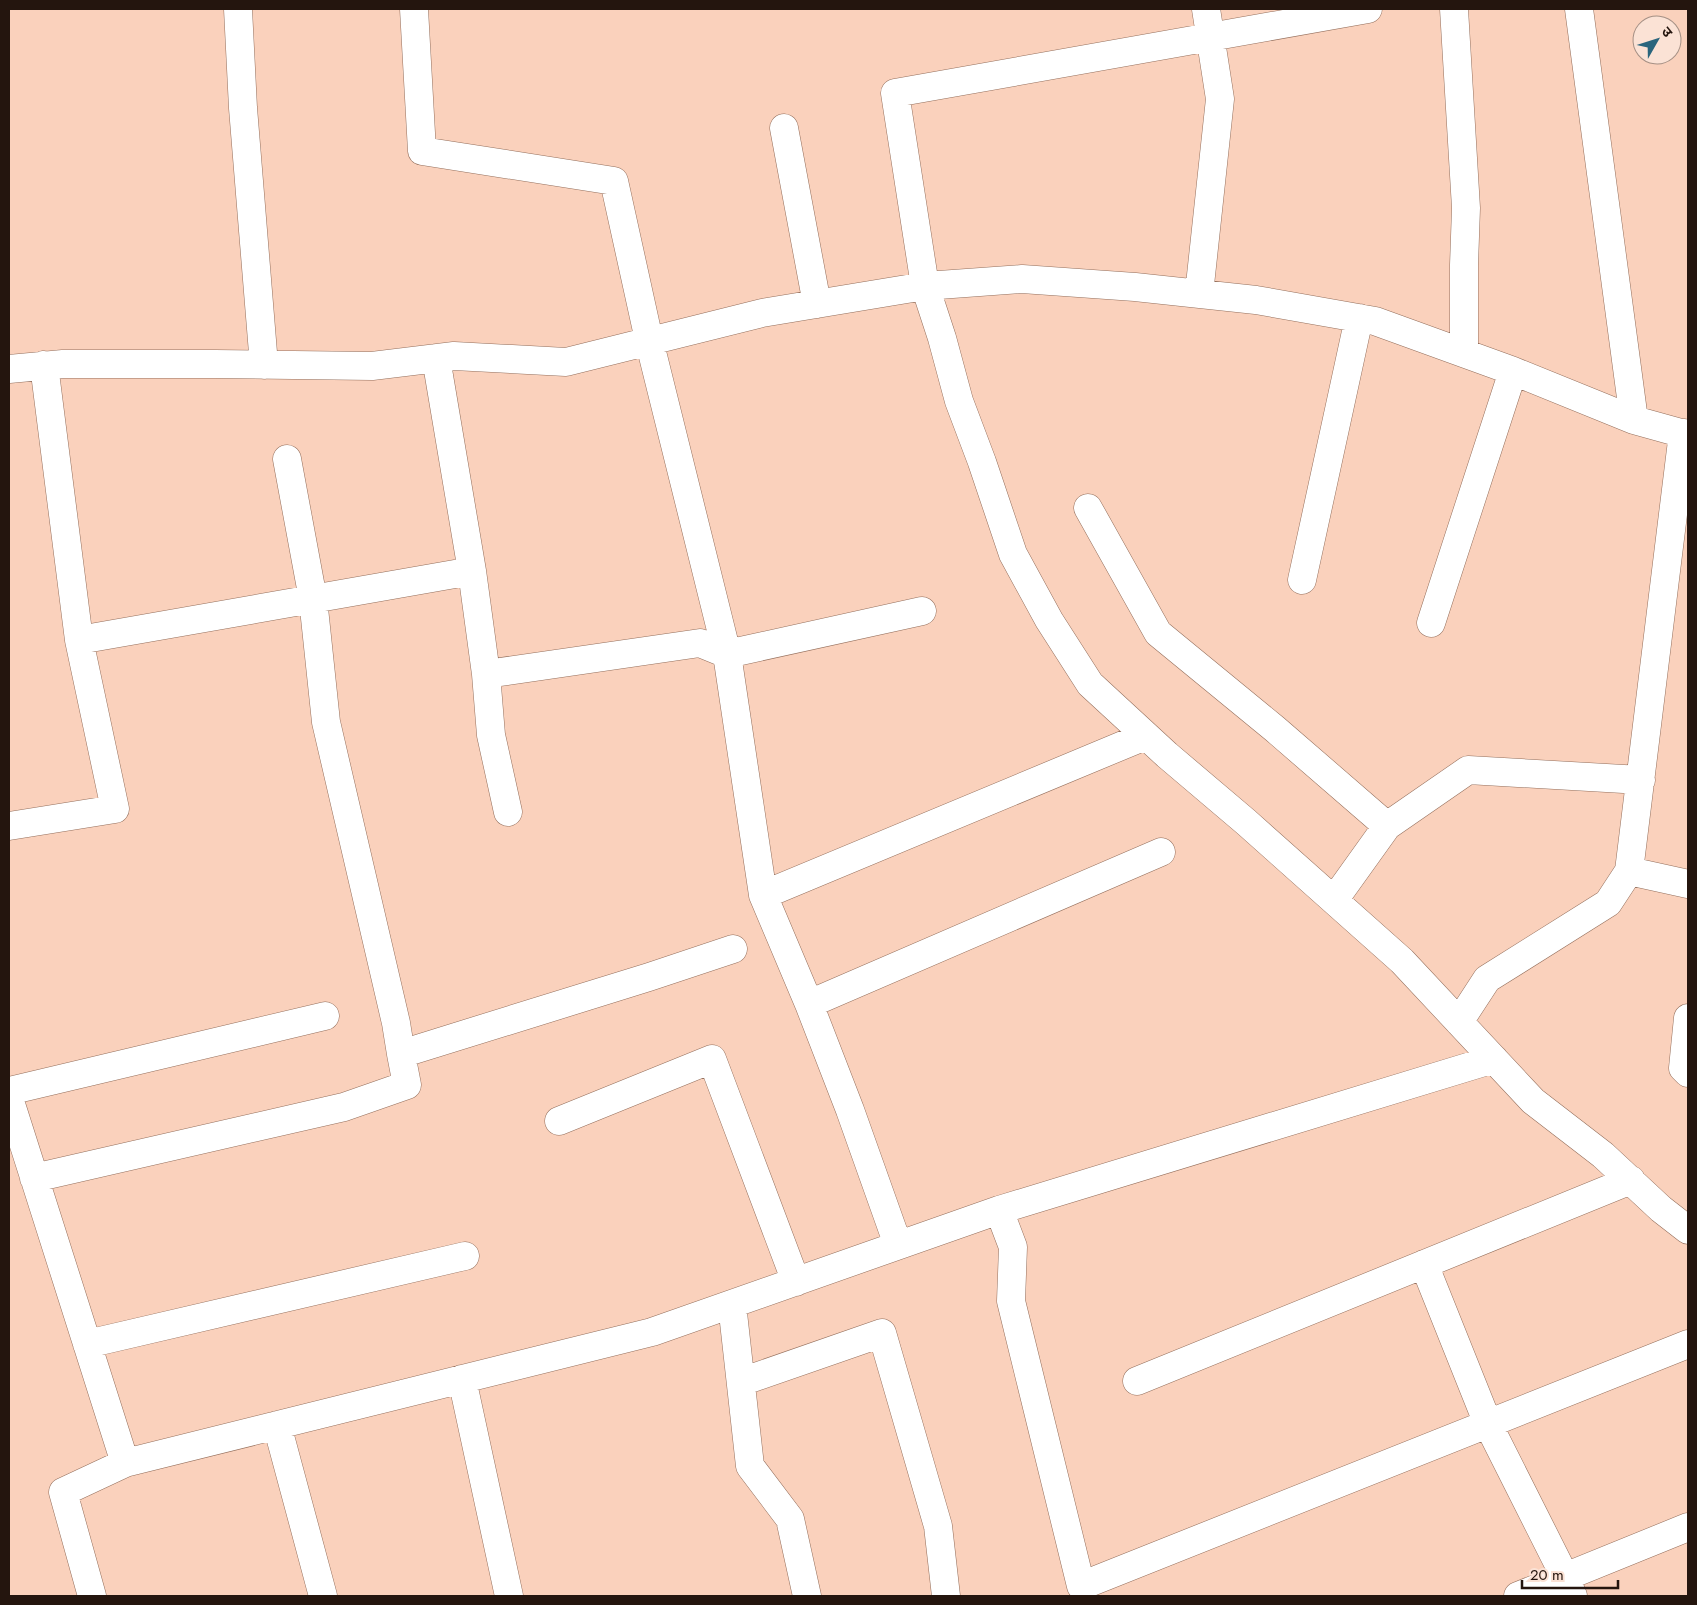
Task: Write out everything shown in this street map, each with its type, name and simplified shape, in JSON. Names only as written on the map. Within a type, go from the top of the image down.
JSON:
[{"type":"street","points":[[238,9],[264,365]]},
{"type":"street","points":[[414,9],[422,151],[614,181],[649,340],[727,654],[763,894],[809,1004],[850,1110],[898,1245]]},
{"type":"street","points":[[1198,294],[1220,99],[1206,9]]},
{"type":"street","points":[[1368,9],[895,93],[925,286],[942,338],[959,401],[1013,554],[1049,620],[1090,684],[1145,736],[1246,822],[1402,961],[1533,1101],[1603,1155],[1661,1209],[1688,1228]]},
{"type":"street","points":[[1454,9],[1466,208],[1464,353]]},
{"type":"street","points":[[1580,9],[1634,420]]},
{"type":"street","points":[[784,128],[817,304]]},
{"type":"street","points":[[9,369],[73,364],[372,366],[454,356],[566,362],[762,313],[925,286],[1022,279],[1135,287],[1256,300],[1375,320],[1513,371],[1634,420],[1685,434],[1630,871],[1608,903],[1487,979],[1459,1022]]},
{"type":"street","points":[[1302,580],[1359,318]]},
{"type":"street","points":[[436,358],[472,570],[486,674],[491,735],[508,812]]},
{"type":"street","points":[[9,826],[115,809],[79,640],[44,365]]},
{"type":"street","points":[[1431,623],[1513,371]]},
{"type":"street","points":[[34,1178],[344,1107],[407,1086],[396,1023],[326,722],[313,599],[287,459]]},
{"type":"street","points":[[1088,508],[1158,633],[1275,729],[1387,826]]},
{"type":"street","points":[[79,640],[472,570]]},
{"type":"street","points":[[486,674],[700,643],[727,654],[922,611]]},
{"type":"street","points":[[763,894],[1145,736]]},
{"type":"street","points":[[1334,900],[1387,826],[1468,770],[1641,780]]},
{"type":"street","points":[[809,1004],[1161,852]]},
{"type":"street","points":[[1630,871],[1688,884]]},
{"type":"street","points":[[401,1054],[733,949]]},
{"type":"street","points":[[9,1091],[325,1016]]},
{"type":"street","points":[[1687,1070],[1688,1018]]},
{"type":"street","points":[[559,1121],[712,1059],[796,1282]]},
{"type":"street","points":[[92,1596],[63,1492],[125,1463],[652,1332],[999,1210],[1494,1059]]},
{"type":"street","points":[[9,1098],[125,1463]]},
{"type":"street","points":[[1137,1381],[1630,1180]]},
{"type":"street","points":[[999,1210],[1013,1247],[1011,1301],[1082,1591],[1688,1344]]},
{"type":"street","points":[[87,1344],[465,1256]]},
{"type":"street","points":[[1424,1264],[1488,1424],[1569,1587]]},
{"type":"street","points":[[732,1304],[750,1466],[790,1519],[807,1596]]},
{"type":"street","points":[[741,1382],[882,1333],[938,1526],[946,1596]]},
{"type":"street","points":[[462,1379],[509,1596]]},
{"type":"street","points":[[277,1425],[323,1596]]},
{"type":"street","points":[[1518,1596],[1569,1587],[1688,1527]]}]
